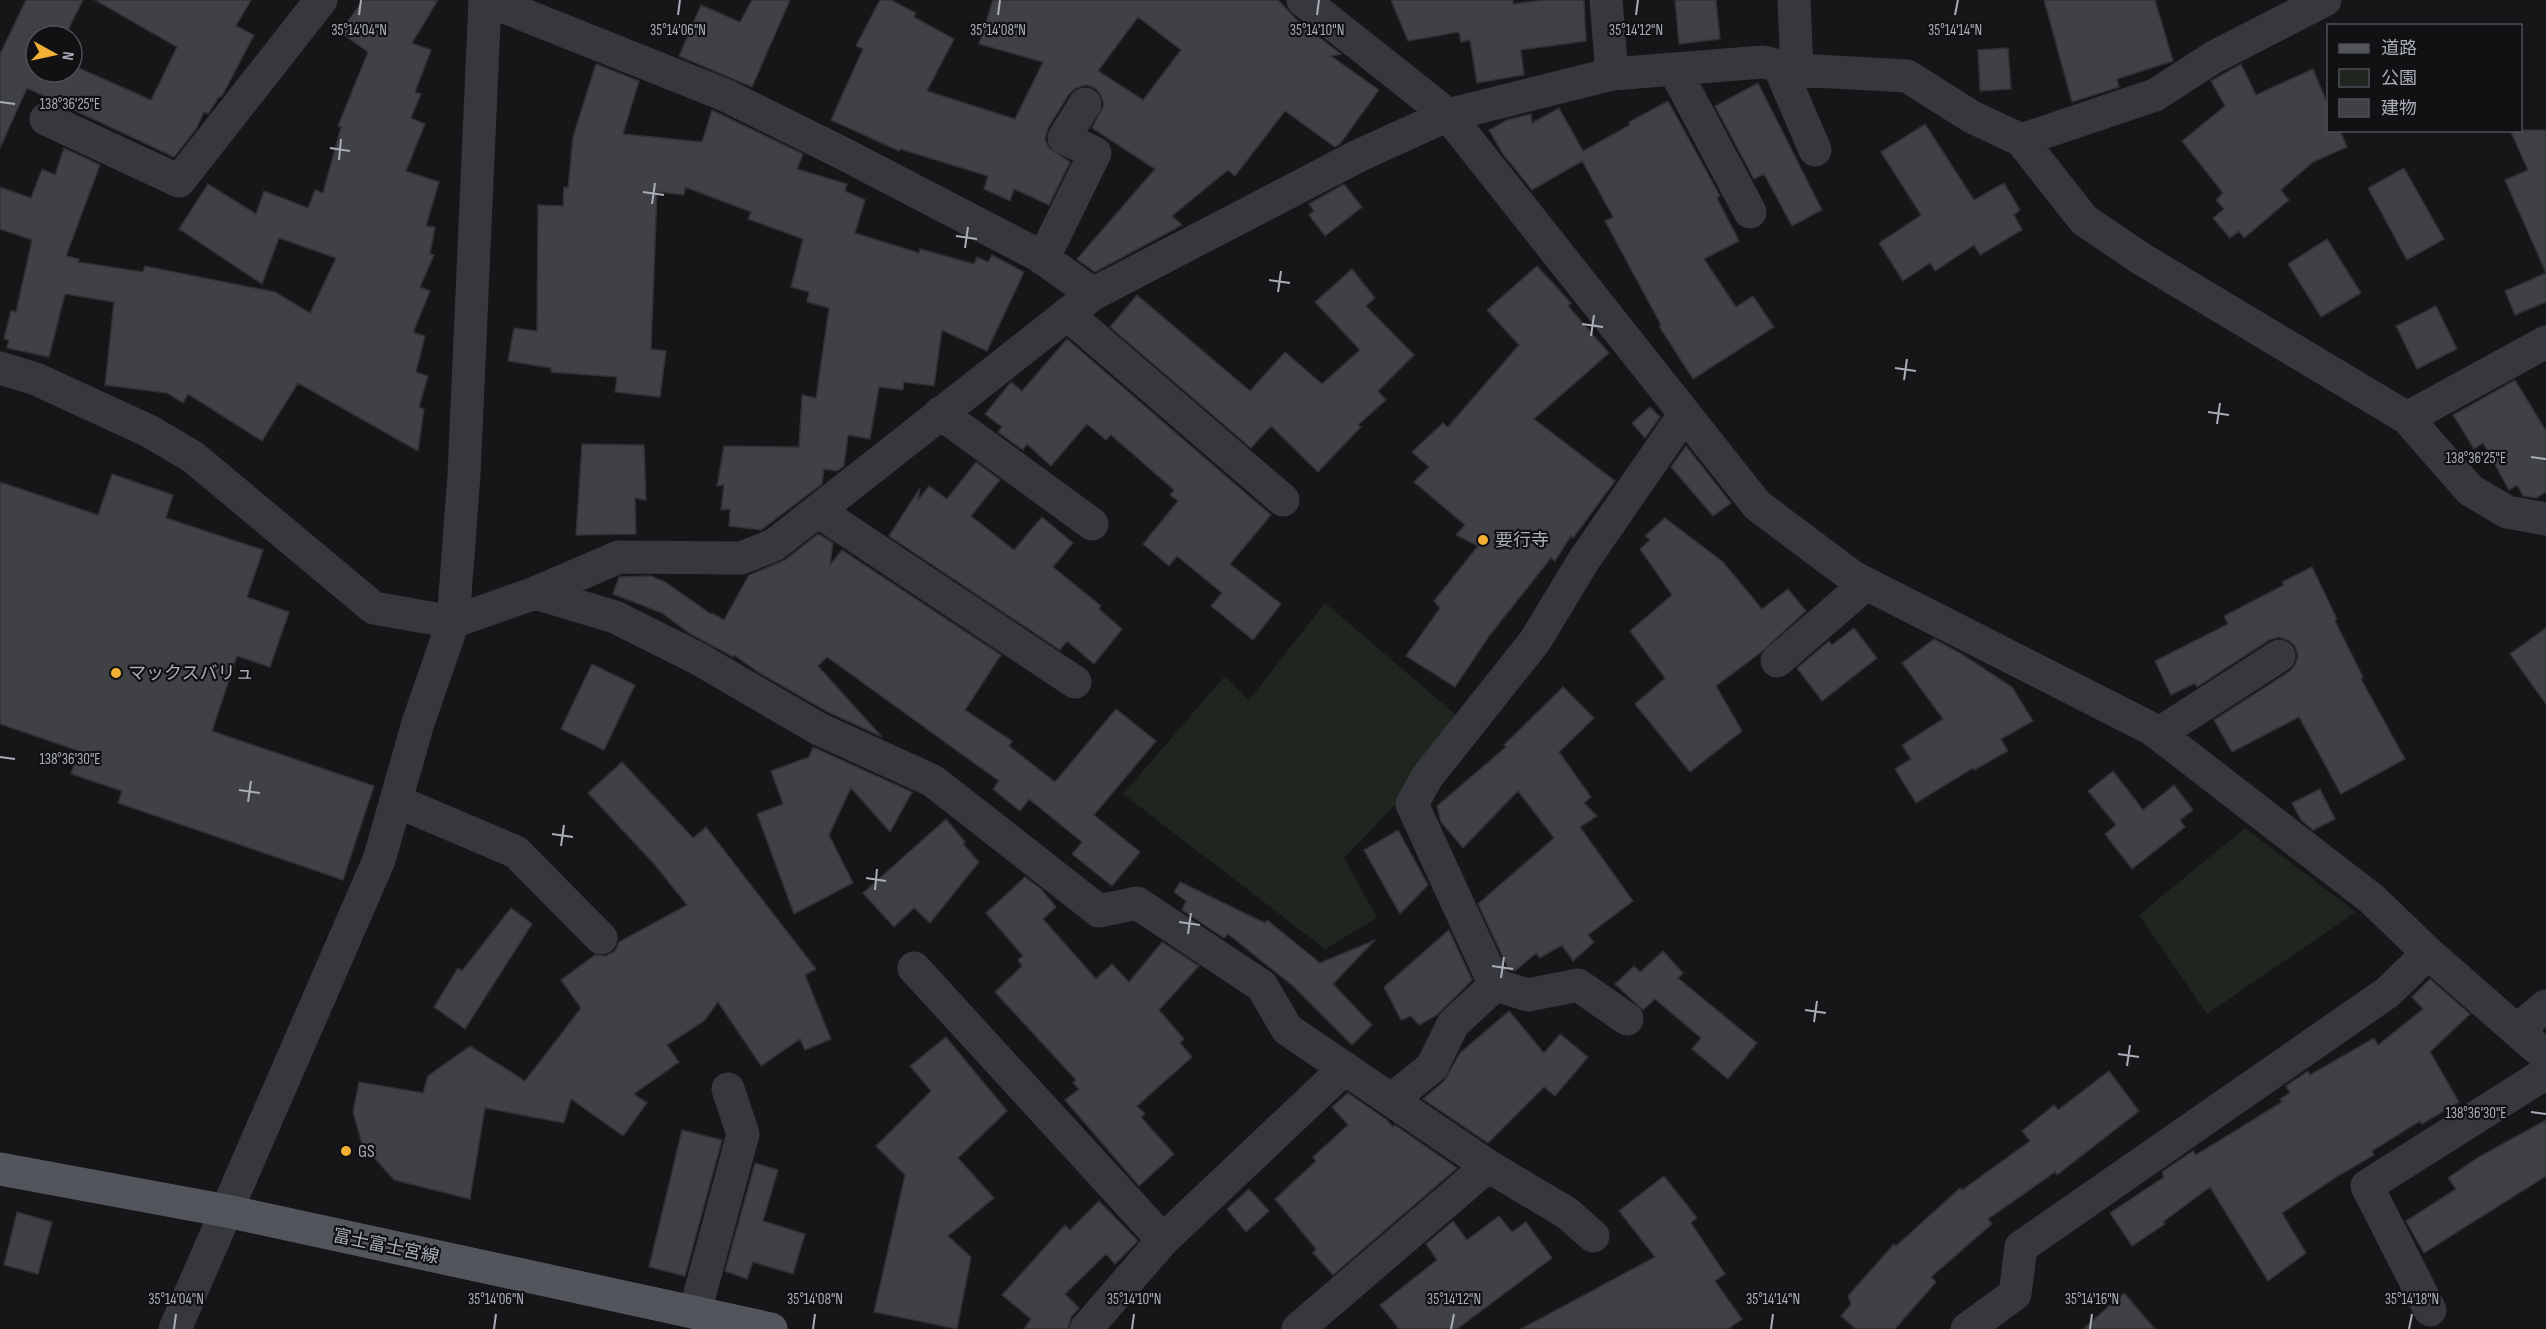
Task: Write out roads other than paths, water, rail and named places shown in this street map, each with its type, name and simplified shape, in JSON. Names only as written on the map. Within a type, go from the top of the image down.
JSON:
[{"type":"main road","name":"富士富士宮線","points":[[0,1168],[227,1211],[771,1329]]},
{"type":"street","points":[[46,119],[179,181],[321,0]]},
{"type":"street","points":[[175,1329],[379,860],[418,723],[453,622],[464,475],[486,0],[725,95],[842,153],[1043,259],[1093,294]]},
{"type":"street","points":[[1303,0],[1448,115],[1757,505],[1853,577],[2158,734],[2372,899],[2428,953],[2546,1056]]},
{"type":"street","points":[[1606,0],[1612,74]]},
{"type":"street","points":[[1794,0],[1788,68],[1815,150]]},
{"type":"street","points":[[2021,140],[2155,95],[2214,57],[2325,0]]},
{"type":"street","points":[[0,368],[36,379],[149,431],[193,457],[374,608],[453,622],[535,593],[619,557],[741,558],[774,545],[1093,294],[1358,156],[1448,115],[1612,74],[1763,62],[1788,68],[1907,76],[1972,117],[2021,140],[2084,220],[2140,258],[2408,418],[2470,490],[2507,512],[2546,519]]},
{"type":"street","points":[[1674,69],[1750,212]]},
{"type":"street","points":[[1043,259],[1095,153],[1064,138],[1085,104]]},
{"type":"street","points":[[1067,314],[1283,500]]},
{"type":"street","points":[[2408,418],[2546,342]]},
{"type":"street","points":[[940,413],[1092,524]]},
{"type":"street","points":[[1627,1018],[1578,985],[1528,995],[1495,985],[1412,804],[1428,777],[1535,641],[1584,560],[1684,415]]},
{"type":"street","points":[[818,511],[1075,682]]},
{"type":"street","points":[[1777,660],[1866,584]]},
{"type":"street","points":[[535,593],[615,617],[697,658],[819,729],[933,781],[1099,911],[1137,903],[1263,986],[1287,1029],[1488,1166],[1567,1213],[1593,1236]]},
{"type":"street","points":[[2158,734],[2279,656]]},
{"type":"street","points":[[396,801],[516,852],[601,938]]},
{"type":"street","points":[[1966,1329],[2015,1294],[2021,1247],[2388,992],[2428,953]]},
{"type":"street","points":[[914,968],[1163,1240]]},
{"type":"street","points":[[1391,1100],[1432,1067],[1453,1024],[1495,985]]},
{"type":"street","points":[[2517,1030],[2546,1006]]},
{"type":"street","points":[[1086,1329],[1163,1240],[1345,1068]]},
{"type":"street","points":[[2430,1310],[2367,1186],[2546,1073]]},
{"type":"street","points":[[695,1312],[743,1134],[728,1089]]},
{"type":"street","points":[[1298,1329],[1488,1166]]},
{"type":"place","name":"要行寺","points":[[1483,540]]},
{"type":"place","name":"マックスバリュ","points":[[116,673]]},
{"type":"place","name":"GS","points":[[346,1151]]}]
